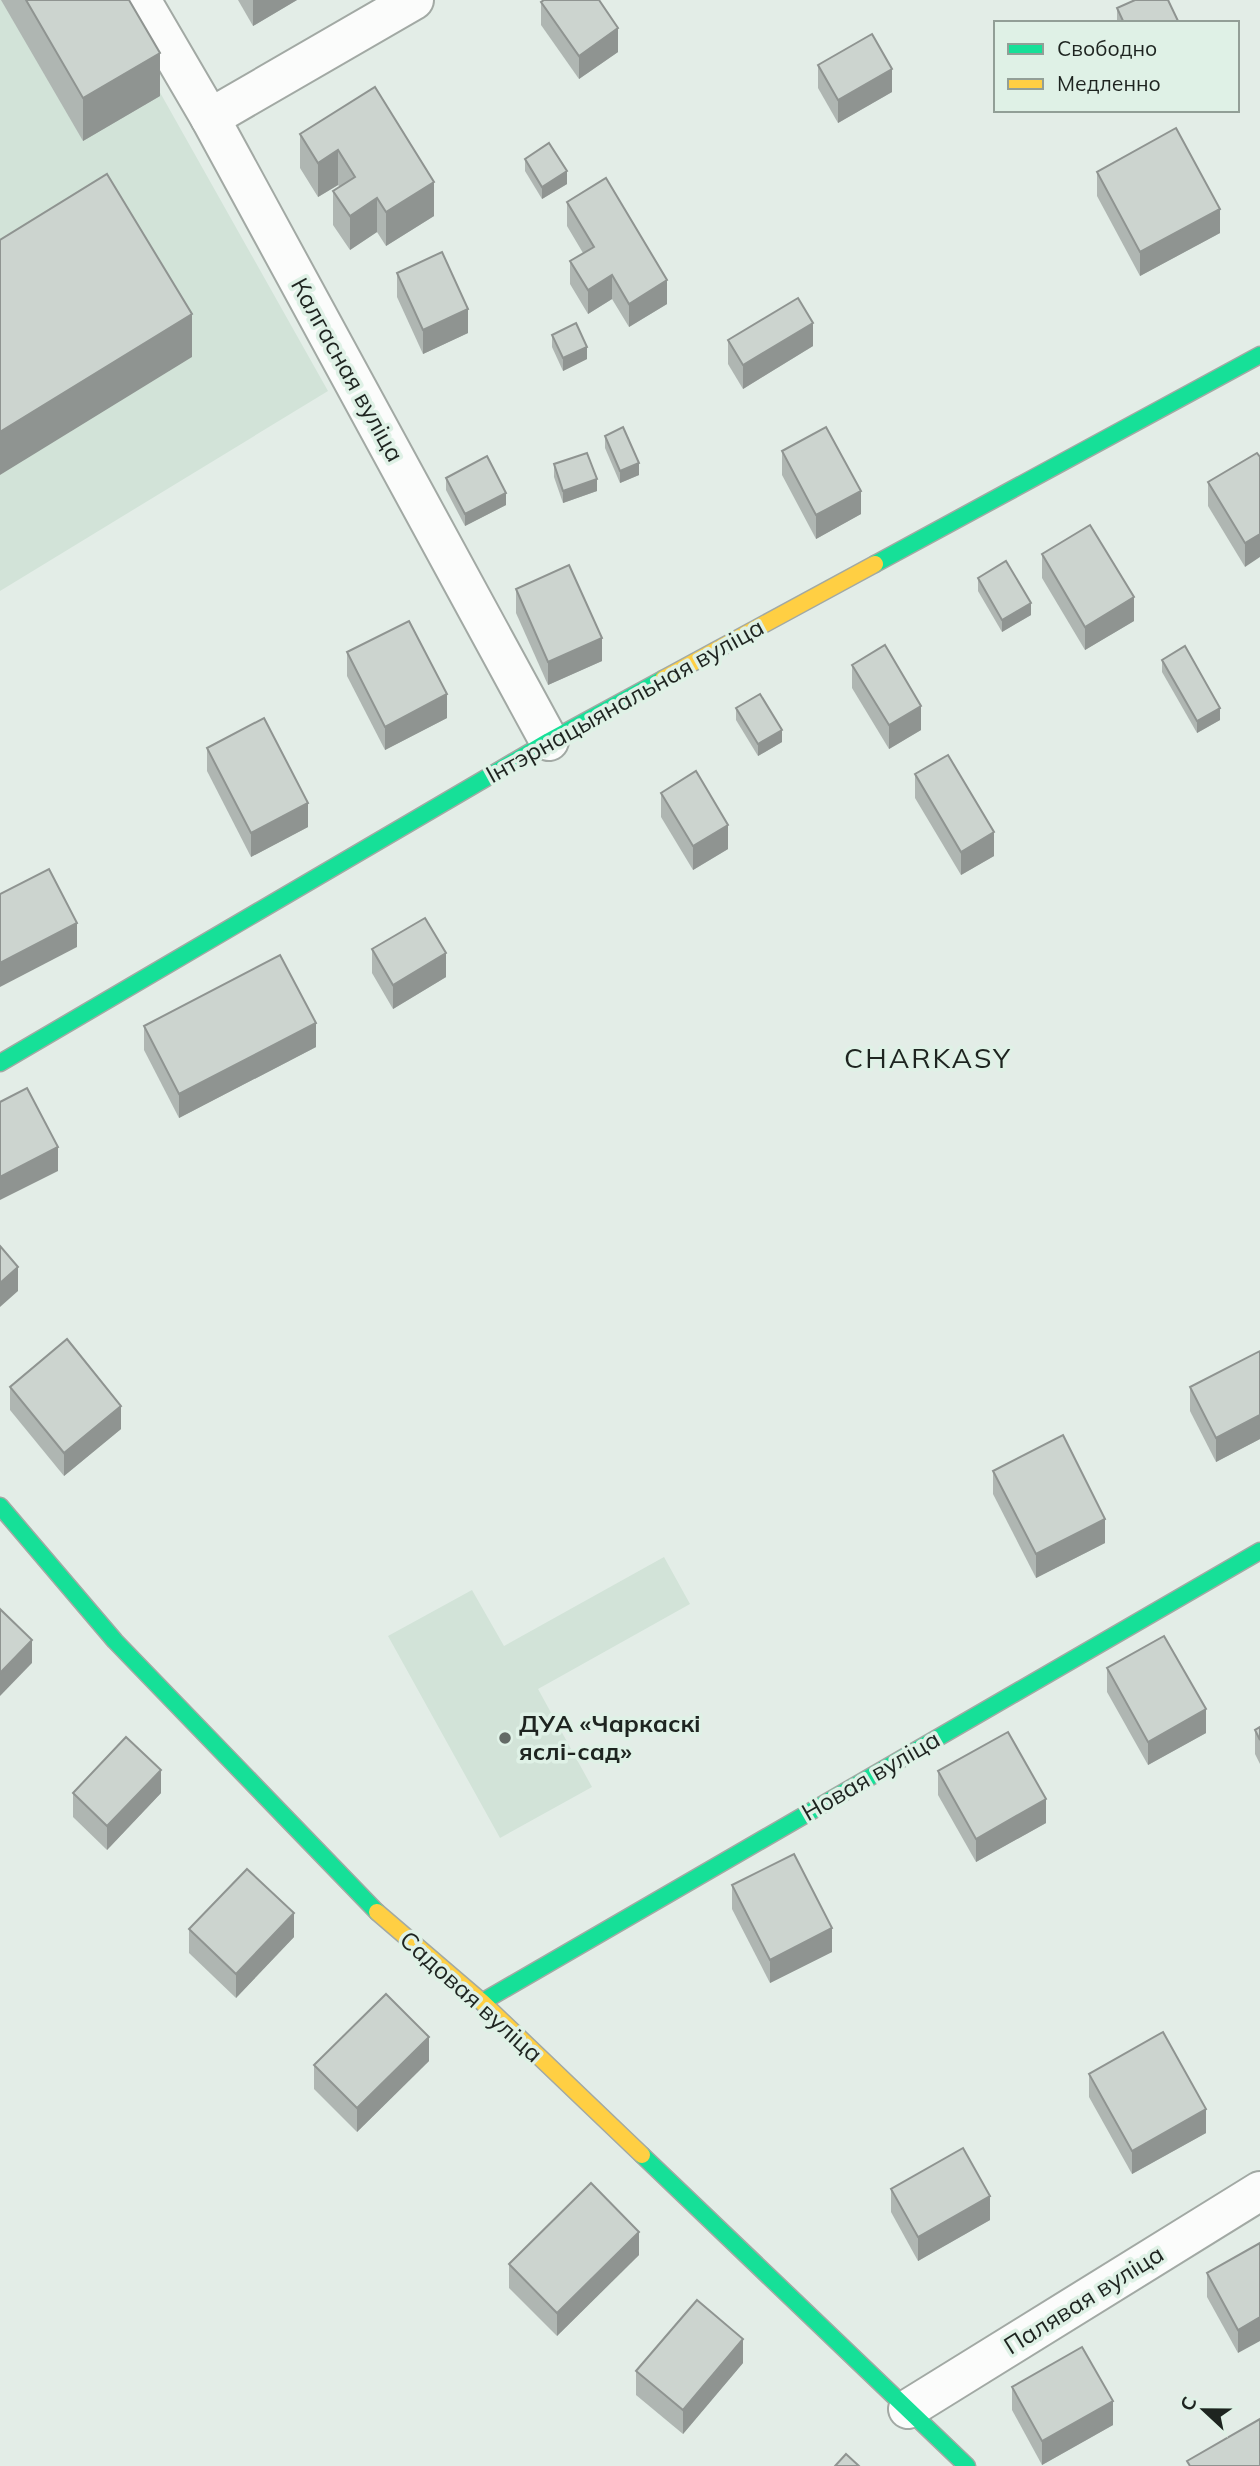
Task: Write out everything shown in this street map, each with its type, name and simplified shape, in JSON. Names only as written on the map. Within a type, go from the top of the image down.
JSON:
[{"type":"street","name":"Калгасная вуліца","points":[[141,0],[210,118],[549,741]]},
{"type":"street","points":[[210,118],[414,0]]},
{"type":"street","name":"Інтэрнацыянальная вуліца","points":[[0,1063],[549,741],[1260,355]]},
{"type":"street","name":"Садовая вуліца","points":[[0,1506],[115,1641],[387,1923],[482,2002],[967,2466]]},
{"type":"street","name":"Новая вуліца","points":[[482,2002],[1260,1551]]},
{"type":"street","name":"Палявая вуліца","points":[[908,2409],[1260,2191]]},
{"type":"shaded area","points":[[0,0],[108,0],[328,391],[0,591]]},
{"type":"shaded area","name":"ДУА «Чаркаскі яслі-сад»","points":[[664,1557],[690,1604],[538,1689],[592,1787],[500,1838],[388,1636],[472,1590],[504,1646]]},
{"type":"building","points":[[26,0],[129,0],[160,53],[83,98]]},
{"type":"building","points":[[599,0],[618,28],[579,56],[541,2]]},
{"type":"building","points":[[1135,0],[1168,0],[1178,21],[1123,21],[1117,8]]},
{"type":"building","points":[[872,34],[892,69],[838,100],[818,65]]},
{"type":"building","points":[[375,87],[434,182],[386,212],[377,198],[350,216],[333,191],[355,177],[338,150],[318,163],[300,134]]},
{"type":"building","points":[[1176,128],[1220,209],[1140,252],[1097,172]]},
{"type":"building","points":[[549,143],[567,171],[542,187],[525,159]]},
{"type":"building","points":[[107,174],[192,314],[0,432],[0,240]]},
{"type":"building","points":[[606,178],[667,280],[629,304],[612,275],[588,290],[570,261],[594,247],[567,202]]},
{"type":"building","points":[[442,252],[468,309],[423,330],[397,273]]},
{"type":"building","points":[[798,298],[813,323],[743,365],[728,340]]},
{"type":"building","points":[[576,323],[587,347],[563,358],[552,335]]},
{"type":"building","points":[[623,427],[639,463],[620,471],[605,436]]},
{"type":"building","points":[[826,427],[861,491],[816,515],[782,451]]},
{"type":"building","points":[[587,453],[597,479],[563,491],[554,464]]},
{"type":"building","points":[[1257,453],[1260,457],[1260,534],[1245,543],[1208,482]]},
{"type":"building","points":[[487,456],[506,493],[465,514],[446,478]]},
{"type":"building","points":[[1090,525],[1134,597],[1085,627],[1042,554]]},
{"type":"building","points":[[1006,561],[1031,603],[1002,620],[978,578]]},
{"type":"building","points":[[569,565],[602,638],[548,662],[516,589]]},
{"type":"building","points":[[409,621],[447,694],[385,727],[347,652]]},
{"type":"building","points":[[885,645],[921,706],[889,725],[852,665]]},
{"type":"building","points":[[1185,646],[1220,708],[1197,721],[1162,660]]},
{"type":"building","points":[[760,694],[782,730],[758,744],[736,708]]},
{"type":"building","points":[[264,718],[308,803],[251,833],[207,748]]},
{"type":"building","points":[[948,755],[994,832],[961,852],[915,774]]},
{"type":"building","points":[[696,771],[728,825],[693,846],[661,793]]},
{"type":"building","points":[[49,869],[77,923],[0,963],[0,894]]},
{"type":"building","points":[[425,918],[446,953],[393,985],[372,949]]},
{"type":"building","points":[[280,955],[316,1023],[179,1094],[144,1026]]},
{"type":"building","points":[[27,1088],[58,1147],[0,1177],[0,1102]]},
{"type":"building","points":[[0,1246],[18,1267],[0,1283]]},
{"type":"building","points":[[67,1339],[121,1406],[64,1453],[10,1387]]},
{"type":"building","points":[[1260,1351],[1260,1415],[1216,1438],[1190,1387]]},
{"type":"building","points":[[1063,1435],[1105,1519],[1036,1554],[993,1471]]},
{"type":"building","points":[[0,1609],[32,1640],[0,1673]]},
{"type":"building","points":[[1164,1636],[1206,1709],[1148,1742],[1107,1668]]},
{"type":"building","points":[[1260,1727],[1260,1740],[1255,1730]]},
{"type":"building","points":[[1008,1732],[1046,1799],[976,1839],[938,1771]]},
{"type":"building","points":[[126,1737],[161,1770],[107,1826],[73,1793]]},
{"type":"building","points":[[794,1854],[832,1928],[770,1960],[732,1885]]},
{"type":"building","points":[[247,1869],[294,1913],[236,1974],[189,1929]]},
{"type":"building","points":[[386,1994],[429,2037],[357,2108],[314,2065]]},
{"type":"building","points":[[1163,2032],[1206,2109],[1132,2151],[1089,2074]]},
{"type":"building","points":[[963,2148],[990,2196],[918,2237],[891,2189]]},
{"type":"building","points":[[591,2183],[639,2232],[557,2313],[509,2264]]},
{"type":"building","points":[[1260,2243],[1260,2317],[1238,2330],[1207,2273]]},
{"type":"building","points":[[697,2300],[743,2339],[683,2410],[636,2371]]},
{"type":"building","points":[[1082,2347],[1113,2401],[1042,2441],[1012,2387]]},
{"type":"building","points":[[1260,2419],[1260,2466],[1190,2466],[1187,2461]]},
{"type":"building","points":[[846,2454],[859,2466],[835,2466]]},
{"type":"traffic: fast","points":[[875,564],[1260,355]]},
{"type":"traffic: fast","points":[[0,1063],[549,741],[663,679]]},
{"type":"traffic: fast","points":[[0,1506],[115,1641],[377,1912]]},
{"type":"traffic: fast","points":[[482,2002],[1260,1551]]},
{"type":"traffic: fast","points":[[642,2155],[967,2466]]},
{"type":"traffic: slow","points":[[663,679],[875,564]]},
{"type":"traffic: slow","points":[[377,1912],[482,2002],[642,2155]]},
{"type":"place","name":"ДУА «Чаркаскі яслі-сад»","points":[[505,1738]]},
{"type":"district","name":"CHARKASY","points":[[928,1058]]}]
